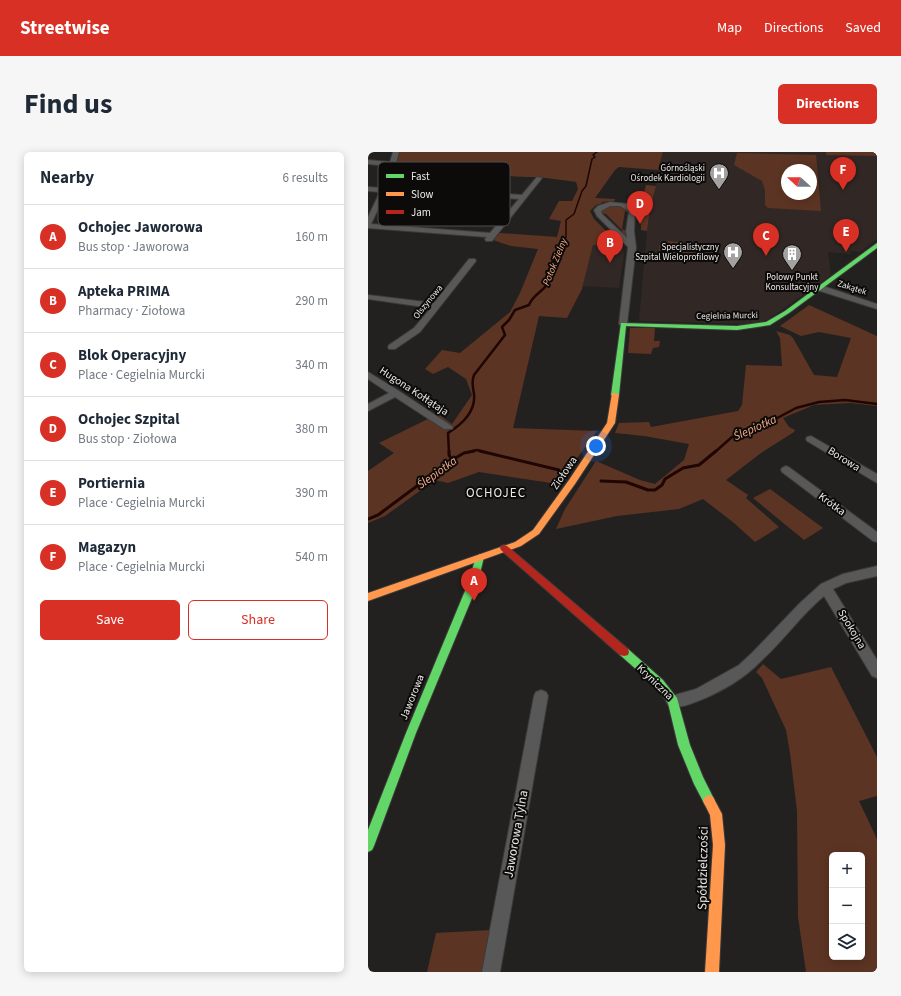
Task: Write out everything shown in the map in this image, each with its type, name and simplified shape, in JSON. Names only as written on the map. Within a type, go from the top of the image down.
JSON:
[{"type":"street","points":[[393,162],[396,152]]},
{"type":"street","points":[[368,162],[378,163]]},
{"type":"street","points":[[510,213],[539,178]]},
{"type":"street","points":[[510,196],[523,197]]},
{"type":"street","points":[[369,221],[378,202]]},
{"type":"street","name":"Ziołowa","points":[[368,596],[530,538],[541,527],[606,432],[613,416],[632,246],[630,231],[632,211],[631,208],[624,205],[615,204],[606,205],[599,208],[597,210],[599,215],[632,246]]},
{"type":"street","points":[[407,226],[490,237],[499,226]]},
{"type":"street","name":"Cegielnia Murcki","points":[[623,324],[736,328],[760,326],[770,323],[877,245]]},
{"type":"street","name":"Olszynowa","points":[[392,347],[417,330],[472,261]]},
{"type":"street","name":"Zakątek","points":[[820,288],[877,307]]},
{"type":"street","points":[[368,297],[437,306]]},
{"type":"street","name":"Hugona Kołłątaja","points":[[368,375],[448,427]]},
{"type":"street","points":[[368,408],[396,393]]},
{"type":"street","name":"Borowa","points":[[812,439],[877,479]]},
{"type":"street","name":"Krótka","points":[[786,470],[877,538]]},
{"type":"street","name":"Kryniczna","points":[[504,548],[659,683],[673,701],[684,700],[697,696],[746,667],[762,653],[804,607],[826,587],[846,578],[877,571]]},
{"type":"street","name":"Jaworowa","points":[[368,846],[408,740],[472,586],[480,557]]},
{"type":"street","name":"Spokojna","points":[[826,587],[877,672]]},
{"type":"street","name":"Jaworowa Tylna","points":[[491,972],[541,696]]},
{"type":"street","name":"Spółdzielczości","points":[[673,701],[684,745],[698,780],[716,814],[718,826],[719,845],[712,972]]},
{"type":"shaded area","points":[[398,152],[663,152],[658,170],[619,167],[615,170],[595,198],[615,199],[614,201],[601,202],[603,203],[596,205],[590,211],[594,219],[619,244],[593,245],[582,289],[567,318],[539,316],[513,428],[597,431],[558,484],[479,472],[448,483],[435,480],[385,516],[368,523],[368,471],[394,453],[379,443],[438,414],[452,424],[472,395],[466,379],[448,367],[433,374],[425,369],[442,350],[460,353],[510,312],[520,293],[538,249],[511,246],[493,240],[500,233],[557,237],[561,221],[549,219],[559,201],[572,201],[578,189],[576,182],[540,177],[510,176],[510,162],[394,162]]},
{"type":"shaded area","points":[[663,152],[877,152],[877,239],[860,252],[851,251],[851,254],[828,252],[831,275],[765,321],[755,324],[639,321],[647,231],[650,209],[659,173],[658,170]]},
{"type":"shaded area","points":[[826,152],[877,152],[877,156],[826,155]]},
{"type":"shaded area","points":[[737,153],[816,155],[817,164],[781,164],[781,200],[817,200],[817,166],[821,211],[768,208],[765,205],[765,190],[762,181],[734,165]]},
{"type":"shaded area","points":[[646,185],[656,186],[650,209],[647,231],[641,230],[641,203]]},
{"type":"shaded area","points":[[610,206],[624,207],[628,210],[629,213],[625,211],[622,229],[627,231],[626,236],[619,232],[623,231],[606,214],[601,213],[600,211]]},
{"type":"shaded area","points":[[668,241],[686,243],[698,259],[658,256],[660,243],[667,244]]},
{"type":"shaded area","points":[[622,243],[624,254],[619,288],[583,286],[593,244]]},
{"type":"shaded area","points":[[809,305],[877,336],[877,406],[850,403],[814,405],[783,418],[789,427],[795,430],[794,432],[761,453],[726,480],[748,495],[746,498],[779,527],[755,542],[734,523],[703,499],[679,509],[617,516],[556,529],[565,509],[596,461],[640,480],[655,484],[684,460],[689,444],[644,436],[615,433],[619,423],[649,422],[651,427],[738,411],[742,405],[746,365],[782,366],[780,338],[776,331],[790,335],[793,338],[814,375],[837,377],[851,338],[819,332],[801,336],[780,326]]},
{"type":"shaded area","points":[[630,328],[655,328],[654,341],[660,341],[659,347],[653,348],[651,354],[628,353]]},
{"type":"shaded area","points":[[770,489],[823,528],[804,540],[753,498]]},
{"type":"shaded area","points":[[763,664],[781,679],[831,667],[877,757],[877,796],[859,801],[877,839],[877,972],[806,972],[798,917],[797,811],[790,753],[786,730],[762,678],[756,672]]},
{"type":"shaded area","points":[[491,930],[484,972],[427,972],[436,933]]},
{"type":"waterway","name":"Potok Zielny","points":[[548,282],[548,274],[566,237],[566,220],[574,214],[582,191],[586,186],[592,159],[595,157],[593,155],[597,152]]},
{"type":"waterway","name":"Potok Zielny","points":[[449,452],[448,433],[467,417],[473,407],[474,394],[472,382],[474,375],[505,335],[502,327],[509,320],[515,310],[529,305],[533,298],[549,281]]},
{"type":"waterway","name":"Ślepiotka","points":[[715,452],[732,437],[741,435],[768,423],[796,408],[819,402],[845,400],[877,404]]},
{"type":"waterway","name":"Ślepiotka","points":[[469,452],[477,450],[483,452]]},
{"type":"waterway","name":"Ślepiotka","points":[[469,452],[474,451]]},
{"type":"waterway","name":"Ślepiotka","points":[[601,481],[626,482],[648,490],[655,490],[662,485],[665,479],[683,468],[699,465],[716,451]]},
{"type":"waterway","name":"Potok Zielny","points":[[449,452],[452,460]]},
{"type":"waterway","name":"Ślepiotka","points":[[452,460],[464,453],[469,452]]},
{"type":"waterway","name":"Ślepiotka","points":[[483,452],[559,470]]},
{"type":"waterway","name":"Ślepiotka","points":[[368,519],[378,515],[452,460]]},
{"type":"traffic: fast","points":[[615,395],[623,324],[737,328],[768,324],[787,312],[877,245]]},
{"type":"traffic: fast","points":[[368,846],[411,733],[472,586],[480,557]]},
{"type":"traffic: fast","points":[[624,652],[659,683],[673,701],[684,745],[698,780],[709,801]]},
{"type":"traffic: slow","points":[[368,597],[518,544],[536,532],[572,482],[611,423],[615,395]]},
{"type":"traffic: slow","points":[[709,801],[716,814],[719,845],[712,972]]},
{"type":"traffic: jam","points":[[504,548],[624,652]]},
{"type":"place","name":"Górnośląski Ośrodek Kardiologii","points":[[719,190]]},
{"type":"place","name":"Magazyn","points":[[843,190]]},
{"type":"place","name":"Ochojec Szpital","points":[[640,224]]},
{"type":"place","name":"Portiernia","points":[[846,252]]},
{"type":"place","name":"Blok Operacyjny","points":[[766,256]]},
{"type":"place","name":"Apteka PRIMA","points":[[610,263]]},
{"type":"place","name":"Specjalistyczny Szpital Wieloprofilowy","points":[[733,269]]},
{"type":"place","name":"Polowy Punkt Konsultacyjny","points":[[792,271]]},
{"type":"place","name":"Ochojec Jaworowa","points":[[474,601]]},
{"type":"district","name":"OCHOJEC","points":[[496,493]]}]
